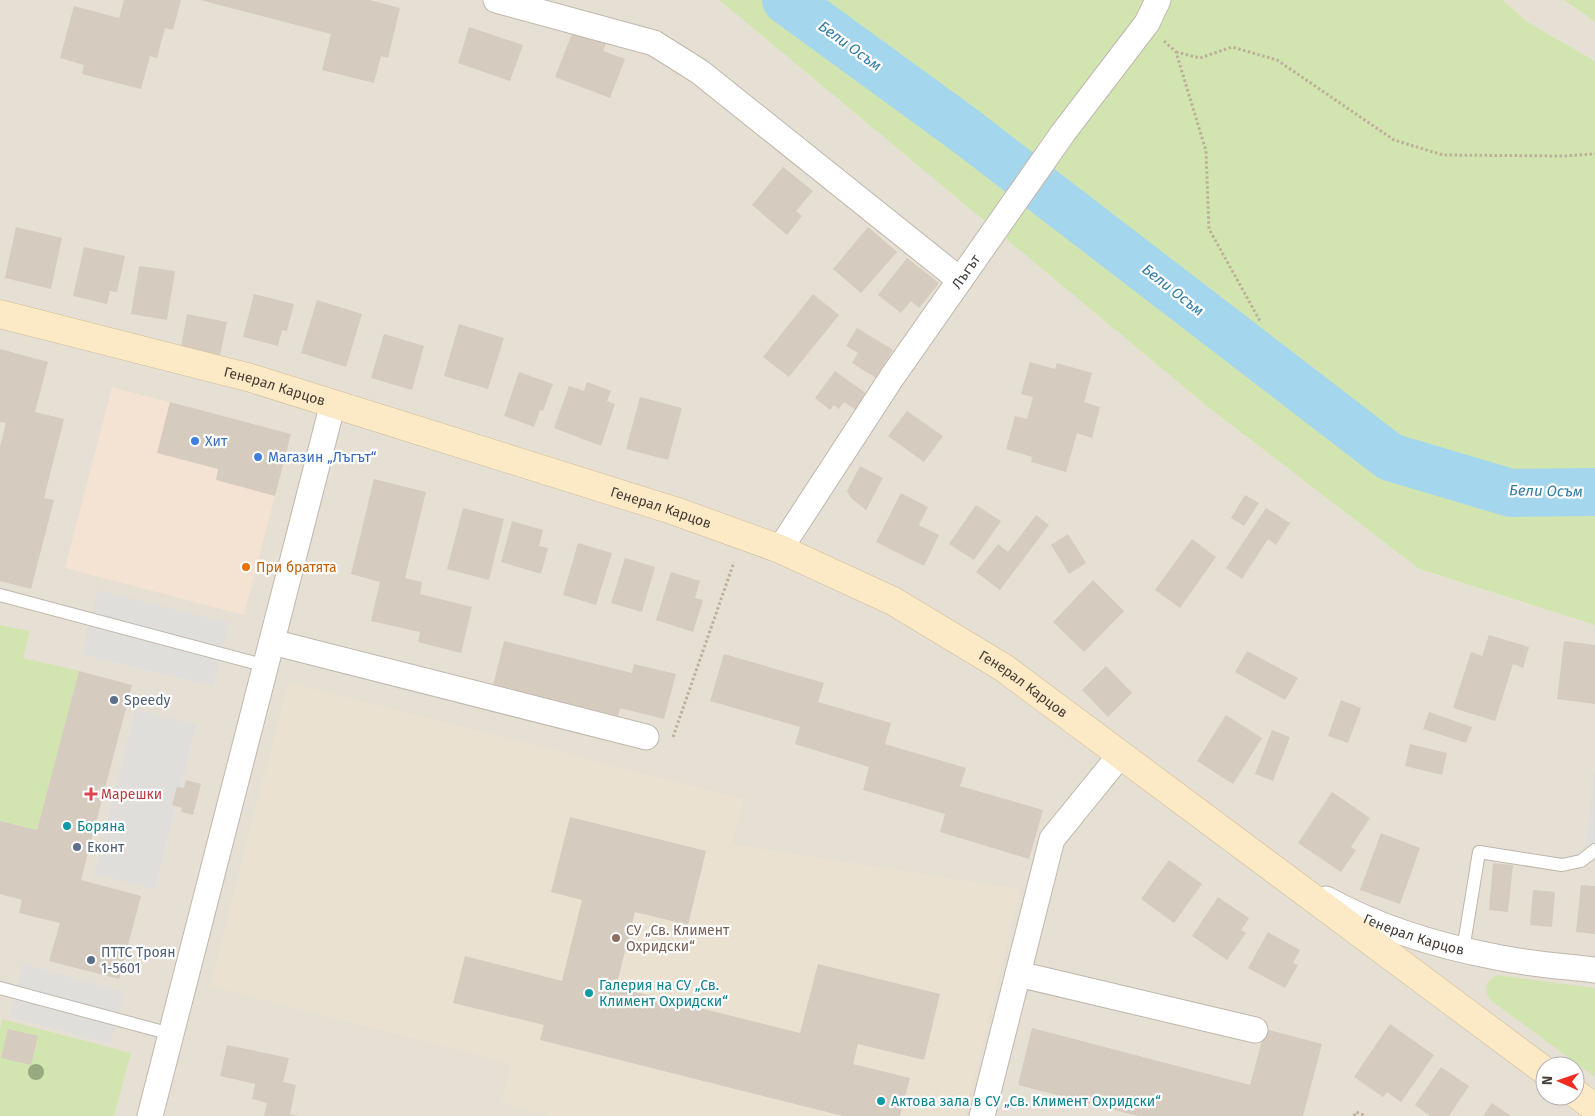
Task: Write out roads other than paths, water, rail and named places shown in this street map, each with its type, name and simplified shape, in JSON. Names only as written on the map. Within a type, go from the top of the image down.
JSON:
[{"type":"main road","name":"Генерал Карцов","points":[[0,314],[251,378],[675,511],[780,549],[901,606],[1004,668],[1535,1064]]},
{"type":"street","points":[[496,0],[654,43],[700,72],[960,280]]},
{"type":"street","name":"Лъгът","points":[[780,549],[892,377],[1063,133],[1146,23],[1158,0]]},
{"type":"street","points":[[150,1116],[334,403]]},
{"type":"street","points":[[272,642],[646,737]]},
{"type":"street","points":[[982,1116],[1052,839],[1121,754]]},
{"type":"street","name":"Генерал Карцов","points":[[1250,852],[1292,880],[1335,904],[1419,938],[1498,958],[1595,970]]},
{"type":"street","points":[[1018,974],[1255,1030]]},
{"type":"lane","points":[[0,595],[266,666]]},
{"type":"lane","points":[[1464,950],[1479,852],[1562,865],[1581,861],[1595,850]]},
{"type":"lane","points":[[0,988],[172,1034]]},
{"type":"waterway","name":"Бели Осъм","points":[[786,0],[963,129],[1390,457],[1511,493],[1595,492]]},
{"type":"place","name":"Хит","points":[[195,441]]},
{"type":"place","name":"Магазин „Лъгът“","points":[[258,457]]},
{"type":"place","name":"При братята","points":[[246,567]]},
{"type":"place","name":"Speedy","points":[[114,700]]},
{"type":"place","name":"Марешки","points":[[91,794]]},
{"type":"place","name":"Боряна","points":[[67,826]]},
{"type":"place","name":"Еконт","points":[[77,847]]},
{"type":"place","name":"СУ „Св. Климент Охридски“","points":[[616,938]]},
{"type":"place","name":"ПТТС Троян 1-5601","points":[[91,960]]},
{"type":"place","name":"Галерия на СУ „Св. Климент Охридски“","points":[[589,993]]},
{"type":"place","name":"Актова зала в СУ „Св. Климент Охридски“","points":[[881,1101]]}]
